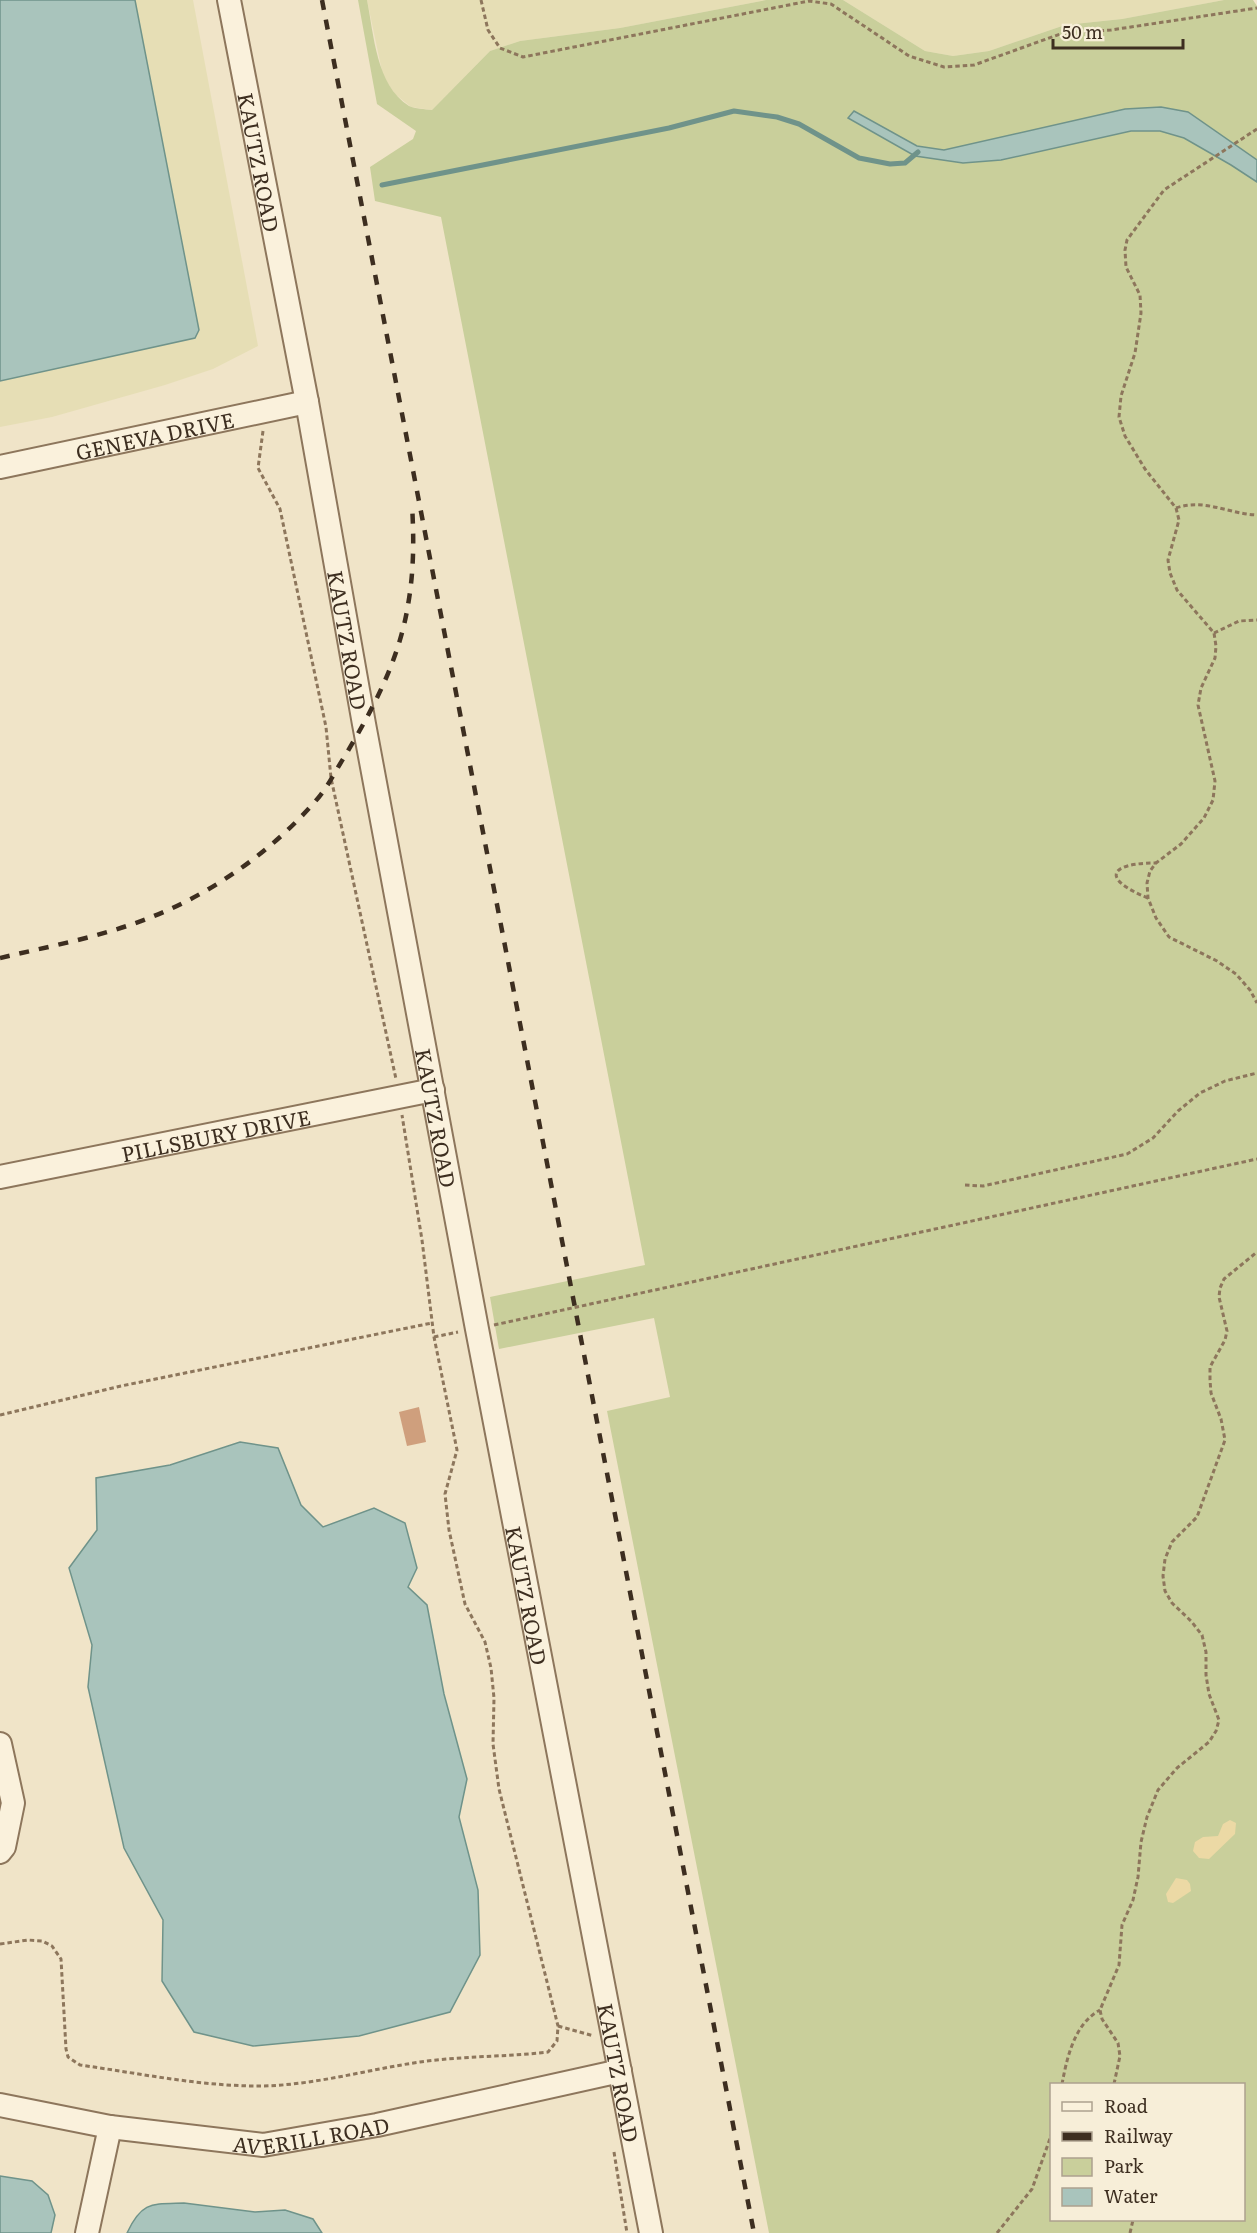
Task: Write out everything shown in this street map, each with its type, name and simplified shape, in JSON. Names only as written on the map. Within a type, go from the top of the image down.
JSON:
[{"type":"street","name":"KAUTZ ROAD","points":[[229,0],[307,402],[364,724],[477,1329],[651,2233]]},
{"type":"street","name":"GENEVA DRIVE","points":[[0,467],[307,402]]},
{"type":"street","name":"PILLSBURY DRIVE","points":[[0,1177],[433,1090]]},
{"type":"street","points":[[0,1744],[13,1803],[4,1847],[0,1852]]},
{"type":"street","name":"AVERILL ROAD","points":[[0,2105],[110,2127],[263,2145],[377,2125],[620,2071]]},
{"type":"street","points":[[87,2233],[110,2127]]},
{"type":"path","points":[[481,0],[488,30],[500,48],[524,57],[809,1],[831,4],[909,56],[944,67],[974,65],[1063,33],[1111,30],[1257,8]]},
{"type":"path","points":[[1257,129],[1164,190],[1127,240],[1126,267],[1140,295],[1142,313],[1135,353],[1121,396],[1119,417],[1125,436],[1145,469],[1176,507],[1179,520],[1168,560],[1170,573],[1177,590],[1214,633],[1215,658],[1201,688],[1198,705],[1213,772],[1213,800],[1204,818],[1182,844],[1156,863],[1150,871],[1147,883],[1148,898],[1155,918],[1169,937],[1217,961],[1236,974],[1250,990],[1257,1003]]},
{"type":"path","points":[[0,1944],[28,1940],[42,1941],[52,1946],[61,1959],[66,2049],[68,2057],[73,2062],[175,2080],[234,2085],[275,2085],[429,2061],[471,2056],[548,2052],[557,2041],[558,2026],[499,1789],[493,1744],[494,1698],[491,1668],[485,1642],[465,1604],[449,1530],[445,1494],[457,1450],[434,1337],[400,1096],[331,778],[326,727],[280,509],[258,468],[266,411]]},
{"type":"path","points":[[1176,507],[1201,504],[1257,515]]},
{"type":"path","points":[[1214,633],[1239,621],[1257,620]]},
{"type":"path","points":[[1148,898],[1128,890],[1119,883],[1116,877],[1117,872],[1122,866],[1134,863],[1156,863]]},
{"type":"path","points":[[965,1185],[982,1186],[1127,1154],[1153,1138],[1200,1093],[1225,1081],[1257,1073]]},
{"type":"path","points":[[434,1337],[1257,1159]]},
{"type":"path","points":[[1114,2083],[1120,2056],[1118,2043],[1102,2019],[1100,2010],[1119,1965],[1122,1924],[1133,1900],[1147,1817],[1158,1791],[1177,1768],[1209,1742],[1216,1731],[1219,1720],[1209,1694],[1206,1652],[1202,1635],[1172,1603],[1165,1591],[1163,1576],[1165,1559],[1172,1542],[1197,1517],[1225,1440],[1224,1430],[1211,1393],[1210,1380],[1210,1367],[1225,1340],[1227,1331],[1219,1297],[1220,1288],[1224,1279],[1257,1252]]},
{"type":"path","points":[[0,1415],[121,1386],[432,1323]]},
{"type":"path","points":[[1062,2083],[1080,2026],[1089,2016],[1100,2010]]},
{"type":"path","points":[[558,2026],[594,2037]]},
{"type":"path","points":[[997,2233],[1032,2190],[1050,2139]]},
{"type":"path","points":[[614,2145],[627,2233]]},
{"type":"shaded area","points":[[0,0],[193,0],[258,346],[213,369],[165,385],[52,417],[0,427]]},
{"type":"shaded area","points":[[367,0],[766,0],[620,28],[520,41],[490,51],[432,110],[411,107],[395,94],[383,76]]},
{"type":"shaded area","points":[[843,0],[1224,0],[1122,19],[1065,25],[989,51],[953,56],[925,51]]},
{"type":"green space","points":[[358,0],[367,0],[378,58],[390,86],[409,106],[432,110],[490,51],[520,41],[620,28],[766,0],[843,0],[925,51],[953,56],[989,51],[1065,25],[1122,19],[1224,0],[1253,0],[1257,6],[1257,2233],[769,2233],[607,1411],[670,1397],[654,1318],[499,1349],[490,1297],[645,1265],[441,217],[375,201],[370,167],[413,139],[416,131],[377,104]]},
{"type":"sand","points":[[1230,1820],[1236,1823],[1235,1834],[1209,1859],[1199,1858],[1193,1851],[1195,1842],[1203,1837],[1218,1836],[1223,1824]]},
{"type":"sand","points":[[1176,1878],[1187,1880],[1191,1891],[1173,1903],[1168,1902],[1166,1894]]},
{"type":"water","points":[[0,0],[135,0],[199,330],[195,338],[0,381]]},
{"type":"water","points":[[1161,107],[1188,112],[1257,160],[1257,182],[1184,138],[1160,131],[1131,131],[1001,160],[963,163],[915,156],[848,118],[854,111],[917,146],[944,150],[1125,109]]},
{"type":"water","points":[[240,1442],[278,1448],[301,1505],[323,1527],[374,1508],[405,1523],[417,1568],[408,1587],[427,1605],[444,1694],[467,1779],[459,1817],[478,1890],[480,1955],[450,2012],[359,2036],[253,2046],[194,2032],[162,1981],[163,1920],[124,1848],[88,1687],[92,1645],[69,1568],[97,1530],[96,1478],[170,1465]]},
{"type":"water","points":[[0,2176],[32,2181],[48,2195],[55,2215],[51,2233],[0,2233]]},
{"type":"water","points":[[184,2203],[255,2212],[285,2210],[313,2219],[322,2233],[127,2233],[138,2215],[149,2206]]},
{"type":"building","points":[[419,1407],[426,1442],[407,1446],[399,1412]]},
{"type":"waterway","points":[[382,185],[669,128],[734,111],[777,117],[799,124],[859,158],[890,164],[905,163],[918,152]]},
{"type":"railway","points":[[322,0],[754,2233]]},
{"type":"railway","points":[[0,958],[116,929],[177,906],[244,866],[284,834],[302,816],[319,797],[364,723],[391,666],[408,605],[413,542],[412,505]]}]
